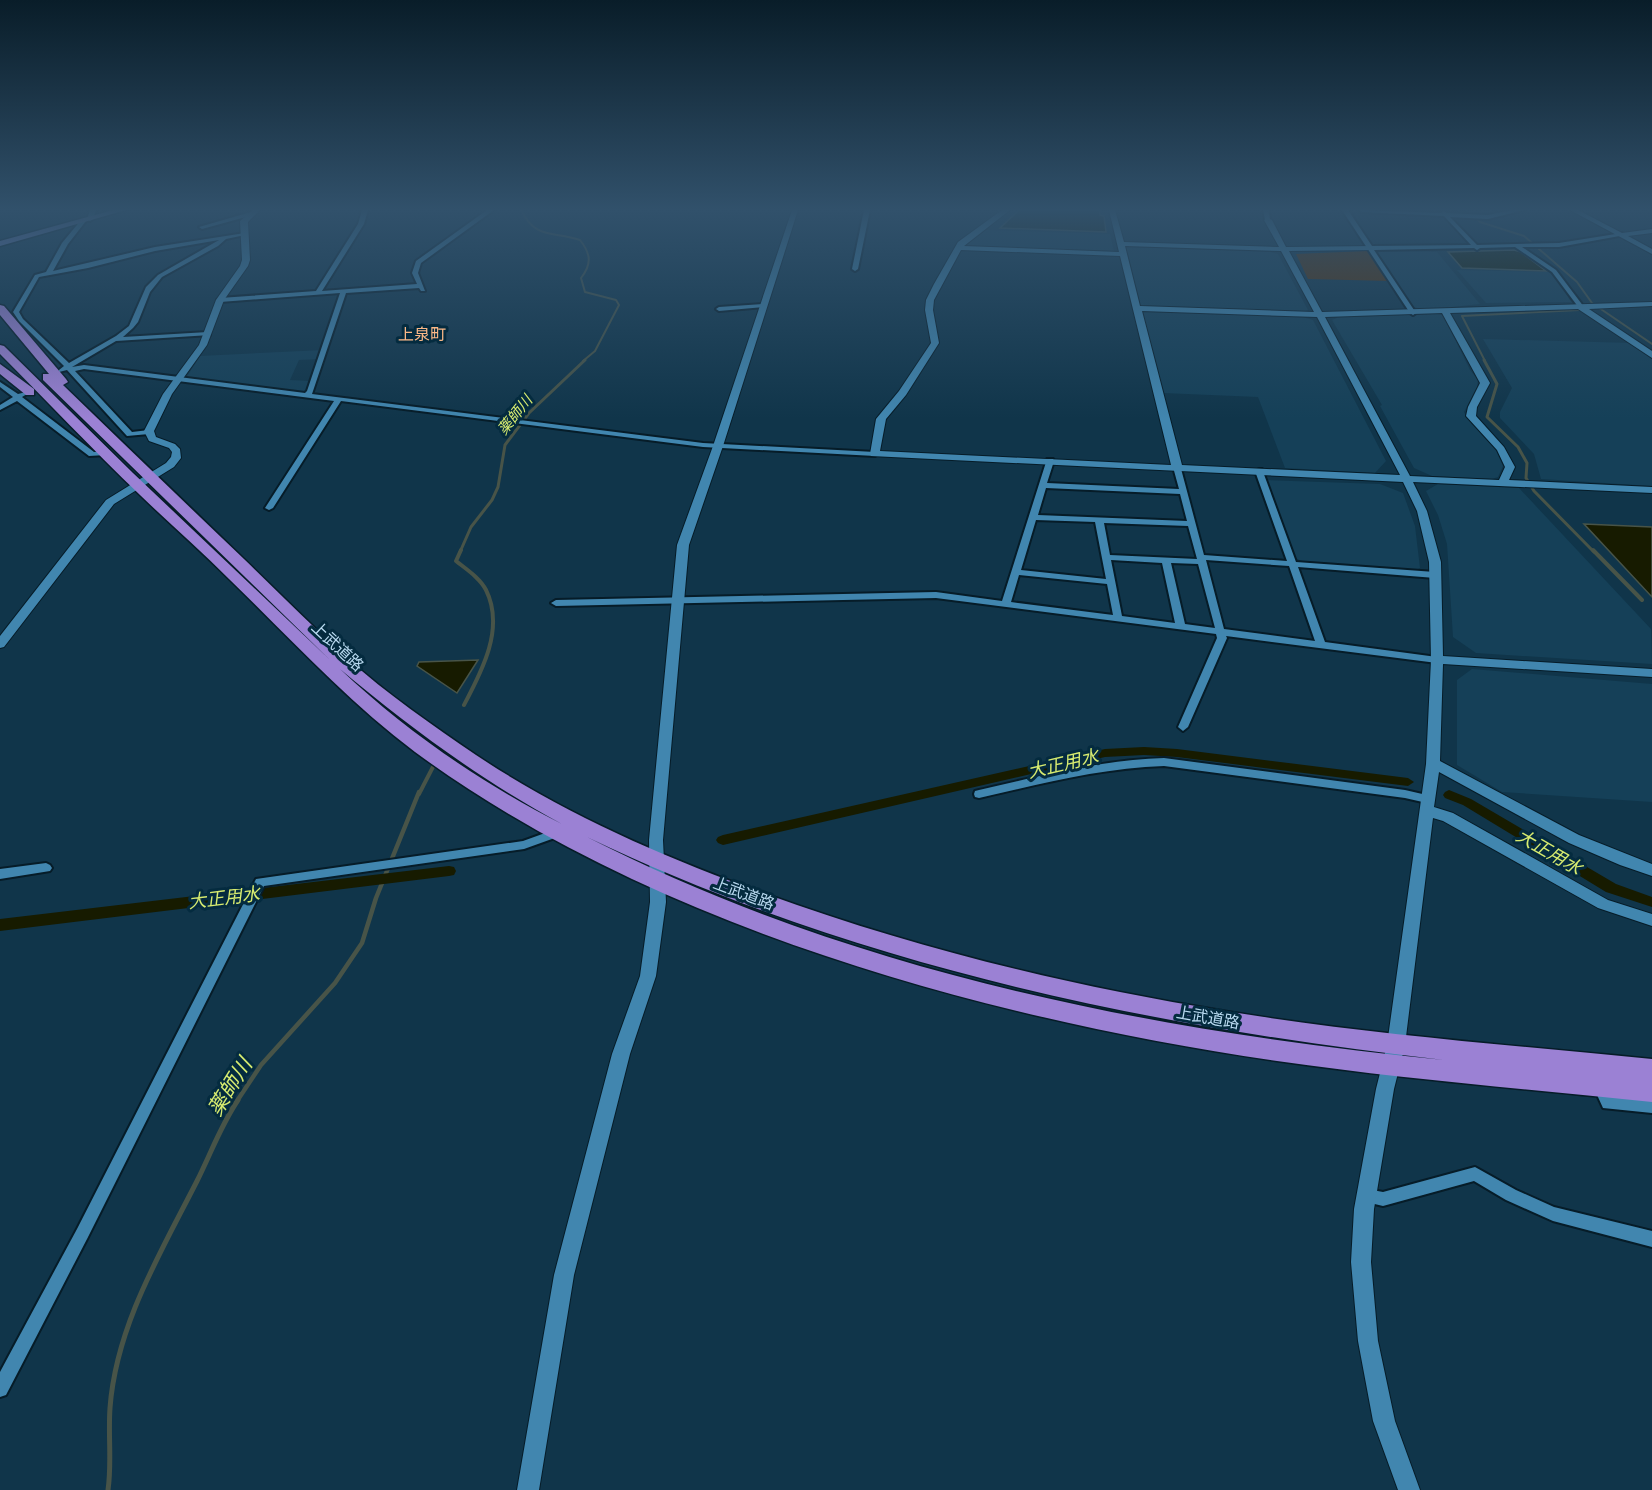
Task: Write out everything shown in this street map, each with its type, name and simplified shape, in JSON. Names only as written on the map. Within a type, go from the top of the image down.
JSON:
[{"type":"highway","points":[[0,308],[73,395],[88,409],[101,430]]},
{"type":"highway","name":"上武道路","points":[[0,333],[101,430],[143,481],[321,660],[451,757],[559,832],[656,869]]},
{"type":"highway","name":"上武道路","points":[[0,348],[106,453],[143,481]]},
{"type":"highway","points":[[0,368],[71,425],[86,434]]},
{"type":"highway","name":"上武道路","points":[[451,757],[735,913],[839,951],[940,981],[1038,1005],[1223,1042],[1652,1070]]},
{"type":"highway","name":"上武道路","points":[[1394,1054],[1652,1091]]},
{"type":"street","points":[[34,280],[16,312],[21,320],[130,434],[149,432]]},
{"type":"street","points":[[66,369],[130,328],[151,284],[156,280]]},
{"type":"street","points":[[149,432],[177,380],[203,345],[220,300],[234,280]]},
{"type":"street","points":[[318,293],[326,280]]},
{"type":"street","points":[[220,300],[422,288],[418,280]]},
{"type":"street","points":[[528,1490],[564,1275],[621,1054],[648,976],[658,902],[656,869],[676,601],[683,545],[773,280]]},
{"type":"street","points":[[875,454],[881,419],[903,393],[935,343],[930,318],[930,300],[941,280]]},
{"type":"street","points":[[1129,280],[1183,492],[1222,632],[1222,638],[1183,727]]},
{"type":"street","points":[[1301,280],[1406,477],[1422,511],[1434,562],[1437,660],[1433,764],[1394,1054],[1367,1196],[1361,1262],[1368,1341],[1384,1421],[1409,1490]]},
{"type":"street","points":[[1391,280],[1413,313]]},
{"type":"street","points":[[1561,280],[1581,306],[1652,355]]},
{"type":"street","points":[[306,395],[310,392],[344,291]]},
{"type":"street","points":[[1136,308],[1320,315],[1652,304]]},
{"type":"street","points":[[719,309],[764,306]]},
{"type":"street","points":[[1445,312],[1485,383],[1471,409],[1471,416],[1501,449],[1510,467],[1503,482]]},
{"type":"street","points":[[113,339],[208,334]]},
{"type":"street","points":[[66,369],[84,367],[718,446],[1652,490]]},
{"type":"street","points":[[0,384],[21,395],[92,454],[106,453]]},
{"type":"street","points":[[0,408],[21,395]]},
{"type":"street","points":[[269,508],[338,400]]},
{"type":"street","points":[[0,644],[110,502],[170,465],[177,455],[175,447],[152,439],[149,432]]},
{"type":"street","points":[[1006,604],[1050,461]]},
{"type":"street","points":[[1259,471],[1321,644]]},
{"type":"street","points":[[1042,485],[1183,492]]},
{"type":"street","points":[[1033,517],[1192,524]]},
{"type":"street","points":[[1099,520],[1118,618]]},
{"type":"street","points":[[1106,557],[1293,564],[1435,575]]},
{"type":"street","points":[[1166,560],[1181,627]]},
{"type":"street","points":[[1016,572],[1111,582]]},
{"type":"street","points":[[556,603],[936,595],[1437,660],[1652,673]]},
{"type":"street","points":[[980,794],[1099,766],[1164,762],[1405,794],[1603,904],[1652,920]]},
{"type":"street","points":[[1433,764],[1450,771],[1586,846],[1624,862],[1652,870]]},
{"type":"street","points":[[0,1389],[260,882],[535,843],[559,832]]},
{"type":"street","points":[[0,874],[46,868]]},
{"type":"street","points":[[1600,1085],[1608,1103],[1652,1107]]},
{"type":"street","points":[[1367,1196],[1378,1199],[1395,1197],[1475,1174],[1511,1195],[1553,1214],[1652,1239]]},
{"type":"shaded area","points":[[1133,280],[1292,280],[1308,310],[1301,313],[1140,305]]},
{"type":"shaded area","points":[[1330,280],[1389,280],[1390,281]]},
{"type":"shaded area","points":[[1395,280],[1460,280],[1480,304],[1424,310],[1414,307]]},
{"type":"shaded area","points":[[1465,280],[1558,280],[1571,302],[1486,303]]},
{"type":"shaded area","points":[[1145,310],[1303,317],[1313,320],[1386,461],[1375,473],[1285,468],[1258,397],[1163,393],[1141,312]]},
{"type":"shaded area","points":[[1443,315],[1470,370],[1478,380],[1477,387],[1464,412],[1494,446],[1503,466],[1498,477],[1492,479],[1432,476],[1414,468],[1380,406],[1382,405],[1332,320],[1339,317]]},
{"type":"shaded area","points":[[1483,339],[1632,343],[1652,359],[1652,486],[1541,479],[1534,454],[1500,418],[1500,412],[1512,388]]},
{"type":"shaded area","points":[[323,350],[320,359],[299,360],[290,380],[311,381],[307,393],[186,378],[200,356]]},
{"type":"shaded area","points":[[1266,480],[1380,484],[1403,493],[1415,526],[1420,568],[1416,570],[1302,561],[1295,558]]},
{"type":"shaded area","points":[[1438,484],[1519,488],[1651,629],[1652,664],[1476,653],[1453,637],[1447,544],[1438,515],[1426,491]]},
{"type":"shaded area","points":[[1584,524],[1652,527],[1652,597]]},
{"type":"shaded area","points":[[478,660],[457,693],[417,666],[419,662]]},
{"type":"shaded area","points":[[1472,669],[1652,684],[1652,802],[1502,792],[1457,765],[1457,680]]},
{"type":"waterway","name":"薬師川","points":[[581,280],[585,292],[616,300],[619,305],[595,351],[583,361]]},
{"type":"waterway","points":[[1574,280],[1592,303],[1652,344]]},
{"type":"waterway","points":[[1485,361],[1462,316],[1579,310]]},
{"type":"waterway","name":"薬師川","points":[[460,552],[471,527],[492,500],[498,487],[505,445],[529,413],[585,360]]},
{"type":"waterway","points":[[1484,360],[1497,384],[1487,417],[1518,447],[1527,463],[1526,478],[1534,491],[1594,552]]},
{"type":"waterway","name":"薬師川","points":[[461,550],[456,561],[486,590],[493,619],[492,634],[484,664],[464,705]]},
{"type":"waterway","points":[[1593,550],[1642,600]]},
{"type":"waterway","name":"大正用水","points":[[723,840],[1105,753],[1144,751],[1177,753],[1408,782]]},
{"type":"waterway","name":"薬師川","points":[[419,794],[436,761]]},
{"type":"waterway","name":"薬師川","points":[[237,1101],[261,1065],[335,983],[362,943],[376,898],[419,792]]},
{"type":"waterway","name":"大正用水","points":[[1449,795],[1467,802],[1611,888],[1652,902]]},
{"type":"waterway","name":"大正用水","points":[[0,925],[449,871]]},
{"type":"waterway","name":"薬師川","points":[[108,1490],[110,1408],[121,1348],[155,1262],[221,1129],[238,1100]]},
{"type":"district","name":"上泉町","points":[[422,334]]}]
